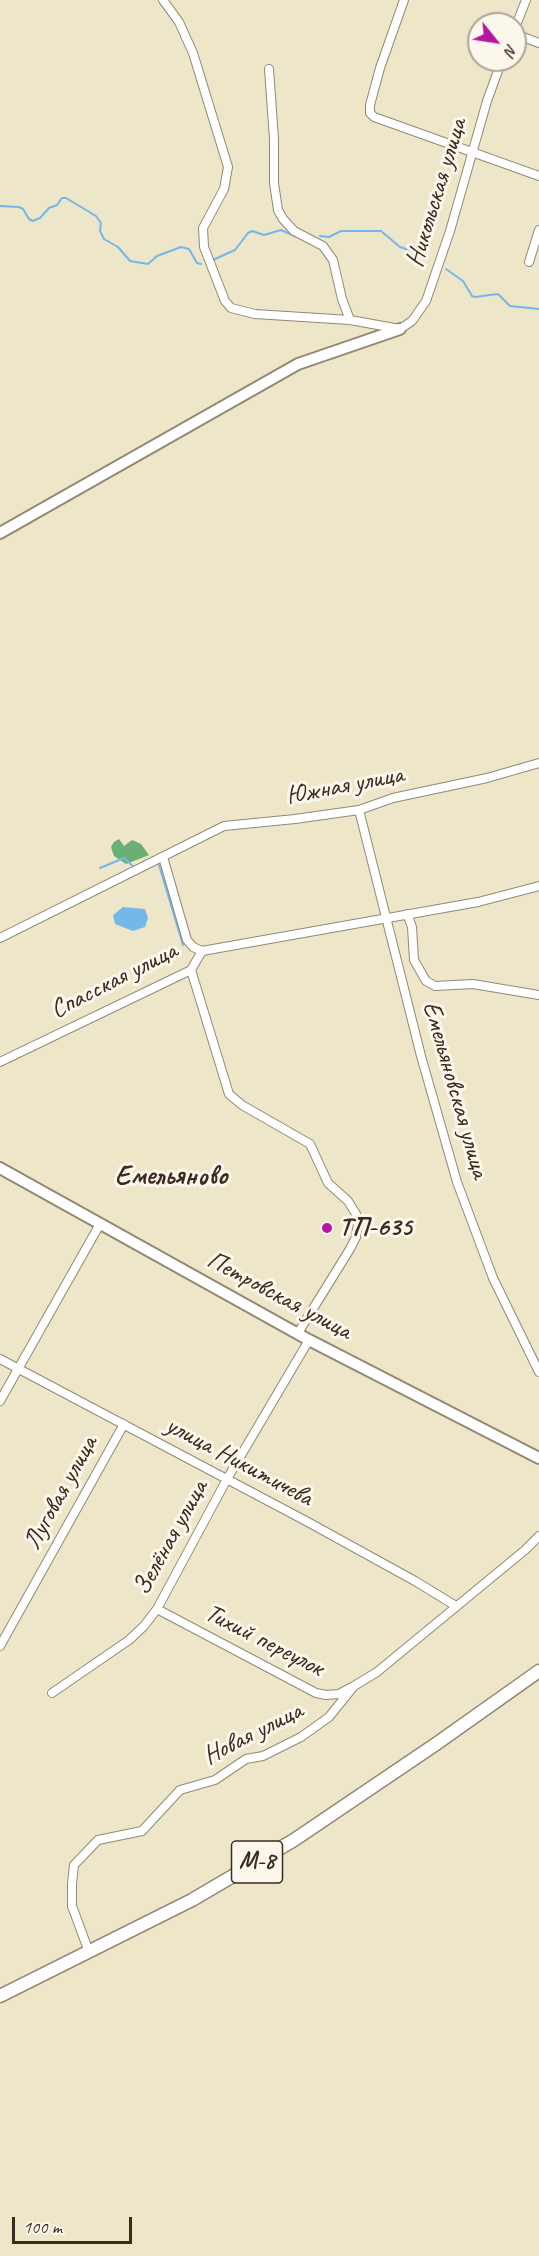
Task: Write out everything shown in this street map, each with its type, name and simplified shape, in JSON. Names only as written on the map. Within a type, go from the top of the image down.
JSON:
[{"type":"main road","name":"М-8","points":[[0,1996],[192,1900],[294,1840],[428,1750],[539,1671]]},
{"type":"street","points":[[163,0],[179,22],[194,53],[228,167],[224,189],[203,228],[204,247],[225,301],[231,308],[255,314],[350,320],[400,329]]},
{"type":"street","points":[[404,0],[380,68],[370,113],[374,117],[539,176]]},
{"type":"street","points":[[269,69],[274,139],[274,183],[278,210],[294,231],[323,246],[333,260],[342,299],[350,320]]},
{"type":"street","name":"Никольская улица","points":[[400,329],[412,321],[426,301],[450,231],[471,153],[498,72]]},
{"type":"street","points":[[529,262],[539,230]]},
{"type":"street","points":[[0,533],[298,364],[400,329]]},
{"type":"street","name":"Южная улица","points":[[0,938],[224,826],[359,810],[393,798],[487,778],[539,762]]},
{"type":"street","name":"Емельяновская улица","points":[[359,810],[421,1056],[457,1182],[493,1278],[538,1366]]},
{"type":"street","points":[[163,857],[187,940],[193,947],[202,951]]},
{"type":"street","name":"Спасская улица","points":[[0,1062],[191,970],[202,951],[478,902],[539,886]]},
{"type":"street","points":[[407,914],[413,934],[414,960],[426,981],[435,986],[473,984],[539,995]]},
{"type":"street","points":[[191,970],[229,1095],[242,1105],[310,1144],[328,1183],[348,1201],[356,1214],[358,1224],[356,1236],[350,1249],[298,1333]]},
{"type":"street","name":"Петровская улица","points":[[0,1168],[309,1340],[539,1458]]},
{"type":"street","points":[[0,1401],[99,1224]]},
{"type":"street","name":"Зелёная улица","points":[[52,1693],[129,1640],[157,1609],[227,1479],[309,1340]]},
{"type":"street","name":"улица Никитичева","points":[[0,1359],[405,1575],[456,1606]]},
{"type":"street","name":"Луговая улица","points":[[0,1646],[124,1424]]},
{"type":"street","name":"Новая улица","points":[[89,1953],[72,1906],[72,1884],[74,1865],[98,1840],[142,1831],[180,1790],[215,1780],[246,1759],[262,1756],[301,1737],[329,1717],[354,1686],[377,1672],[539,1536]]},
{"type":"street","name":"Тихий переулок","points":[[157,1609],[316,1693],[339,1694],[354,1686]]},
{"type":"green space","points":[[119,839],[124,846],[132,840],[141,844],[149,855],[126,864],[114,856],[111,847]]},
{"type":"water","points":[[123,907],[145,909],[148,918],[145,927],[133,931],[115,924],[113,915]]},
{"type":"waterway","points":[[0,206],[19,207],[33,221],[40,218],[49,208],[57,205],[62,198],[66,198],[96,216],[101,223],[100,231],[104,239],[118,247],[130,261],[148,264],[157,256],[181,247],[189,249],[197,263],[201,264]]},
{"type":"waterway","points":[[215,259],[235,250],[252,231],[264,235],[281,230],[297,237]]},
{"type":"waterway","points":[[320,236],[329,237],[341,231],[381,231],[400,247],[427,256]]},
{"type":"waterway","points":[[446,269],[463,281],[472,296],[498,294],[510,306],[539,309]]},
{"type":"waterway","points":[[100,868],[124,858],[135,868]]},
{"type":"waterway","points":[[159,865],[183,945]]},
{"type":"place","name":"ТП-635","points":[[327,1228]]},
{"type":"district","name":"Емельяново","points":[[171,1177]]}]
